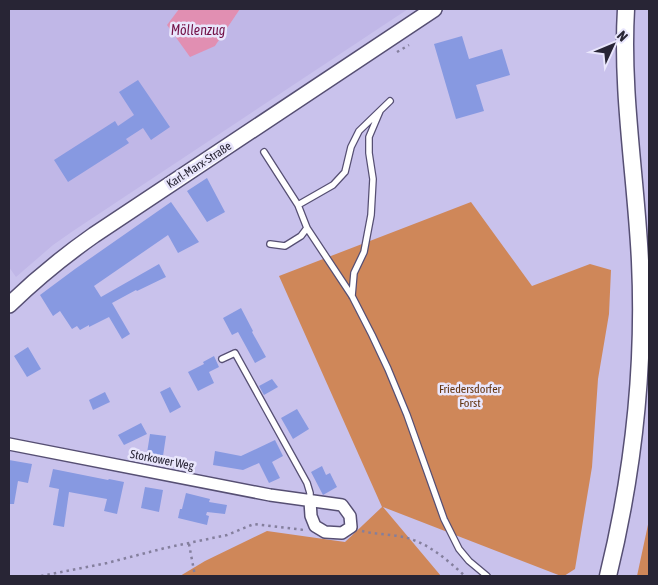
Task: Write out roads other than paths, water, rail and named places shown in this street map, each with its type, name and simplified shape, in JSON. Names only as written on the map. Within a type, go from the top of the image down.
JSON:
[{"type":"main road","points":[[608,576],[615,549],[631,457],[641,332],[638,218],[625,77],[626,9]]},
{"type":"street","name":"Karl-Marx-Straße","points":[[9,304],[67,254],[94,235],[434,9]]},
{"type":"street","name":"Storkower Weg","points":[[9,444],[270,495],[342,505],[350,516],[351,527],[342,533],[325,532],[315,526],[311,516],[310,501]]},
{"type":"lane","points":[[298,205],[334,185],[345,172],[359,131],[390,101]]},
{"type":"lane","points":[[352,296],[354,273],[364,252],[371,215],[373,179],[368,152],[369,137],[380,111]]},
{"type":"lane","points":[[264,152],[298,205],[307,228],[352,296],[388,368],[407,415],[444,520],[458,549],[469,561],[488,576]]},
{"type":"lane","points":[[270,244],[285,246],[301,236],[307,228]]},
{"type":"lane","points":[[222,359],[235,353],[307,483],[310,501]]},
{"type":"water","name":"Möllenzug","points":[[179,9],[240,9],[215,46],[190,57],[167,25]]},
{"type":"park label","name":"Friedersdorfer Forst","points":[[470,396]]}]
